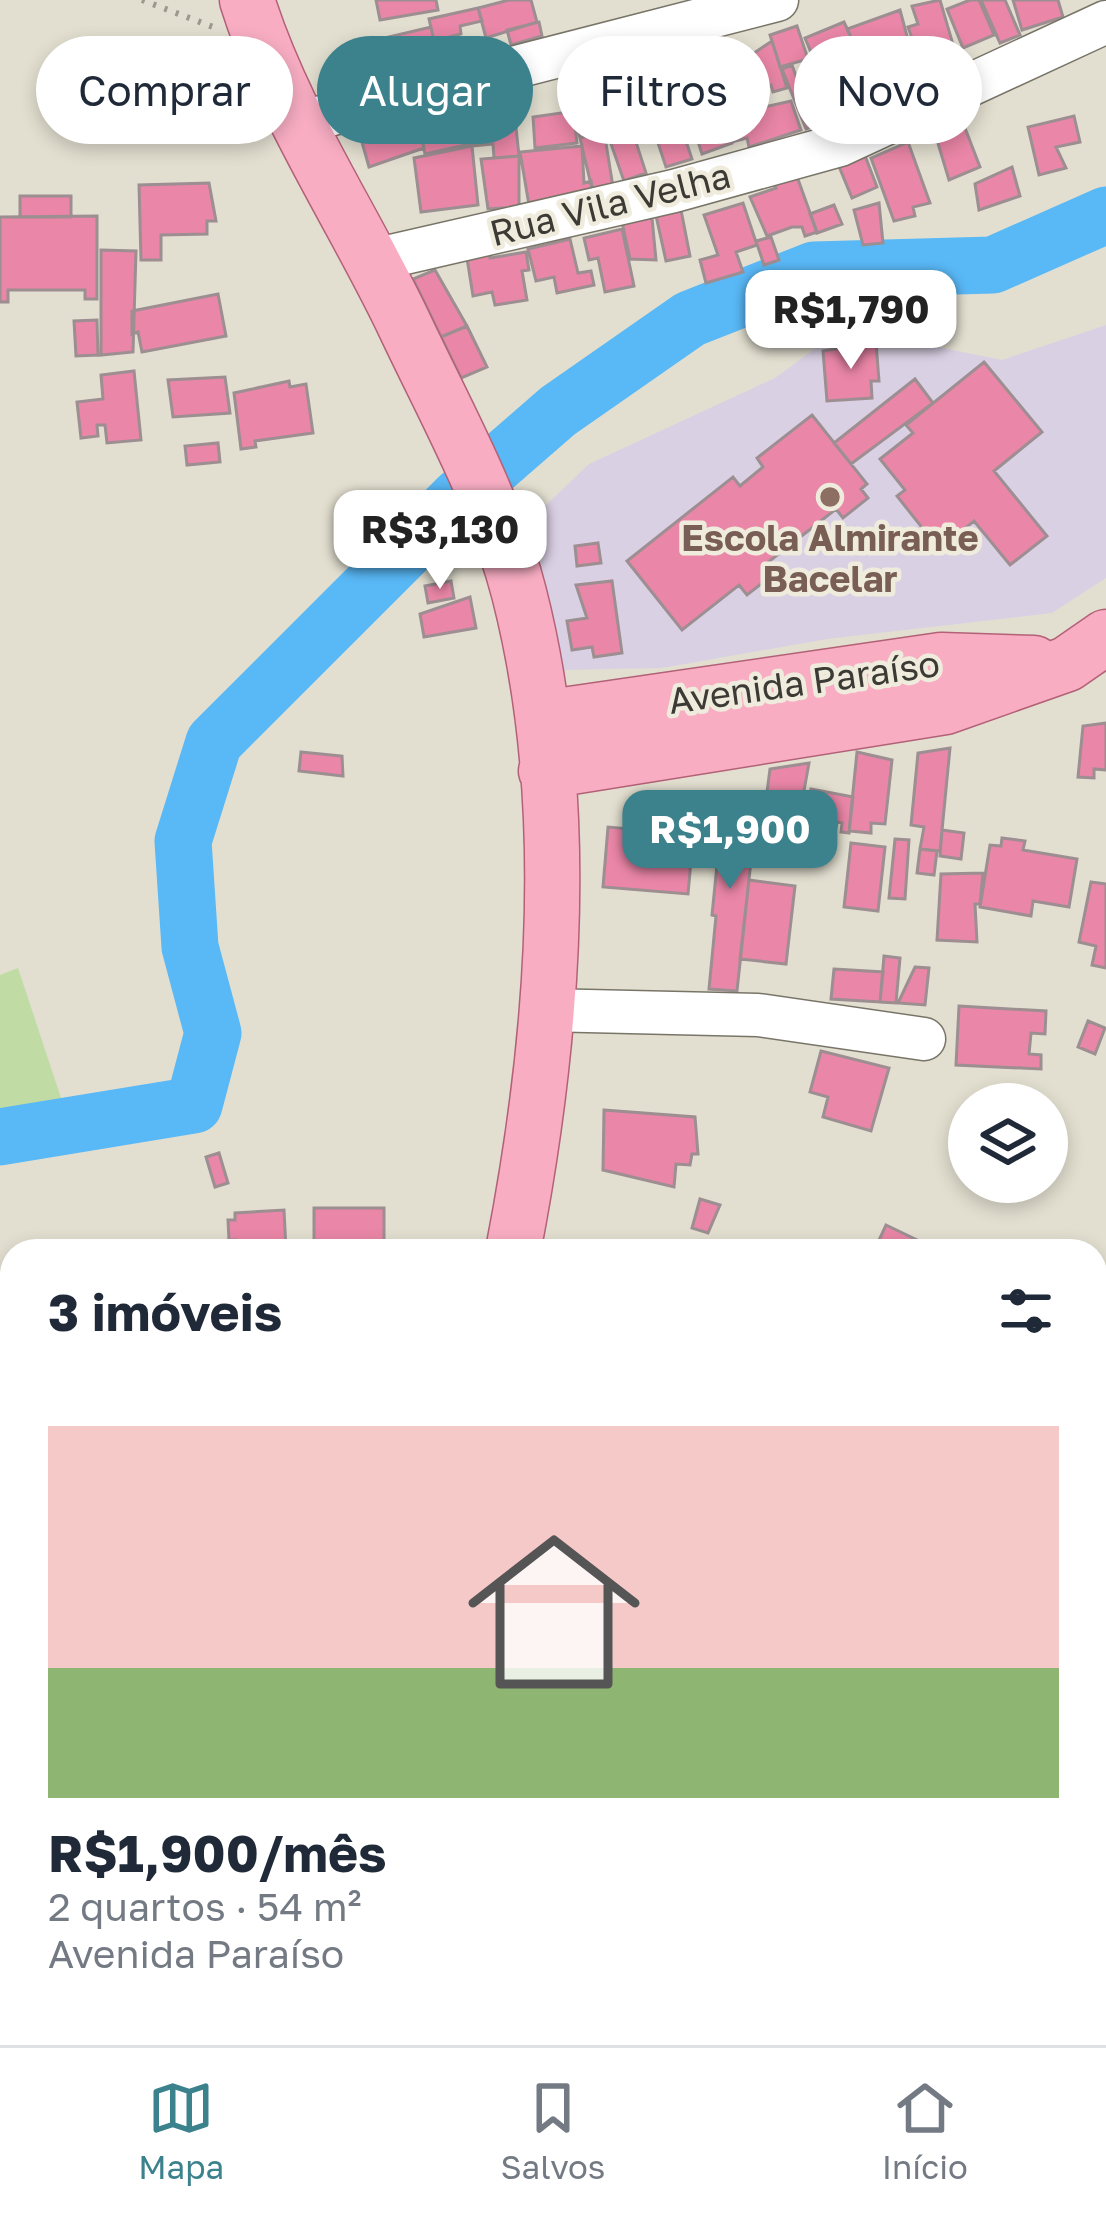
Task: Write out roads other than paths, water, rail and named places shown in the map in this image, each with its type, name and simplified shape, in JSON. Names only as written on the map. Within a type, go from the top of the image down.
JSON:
[{"type":"main road","points":[[254,21],[298,123],[374,260],[468,459],[518,589],[544,745],[545,1010],[515,1239]]},
{"type":"main road","name":"Avenida Paraíso","points":[[544,745],[941,660],[1093,656]]},
{"type":"street","points":[[298,123],[777,0]]},
{"type":"street","name":"Rua Vila Velha","points":[[374,260],[674,191],[840,145],[1106,22]]},
{"type":"street","points":[[545,1010],[758,1015],[925,1039]]},
{"type":"waterway","points":[[0,1137],[194,1105],[213,1033],[190,947],[183,841],[214,742],[459,497],[558,411],[690,319],[814,270],[993,265],[1106,215]]},
{"type":"place","name":"Escola Almirante Bacelar","points":[[830,497]]}]
